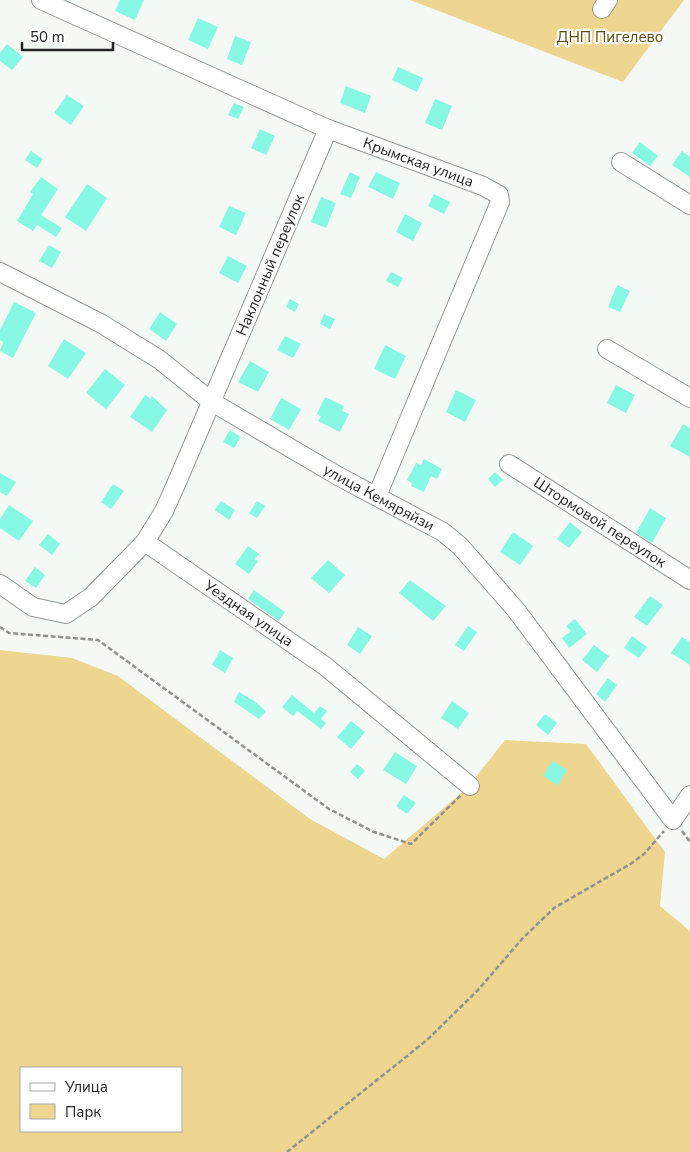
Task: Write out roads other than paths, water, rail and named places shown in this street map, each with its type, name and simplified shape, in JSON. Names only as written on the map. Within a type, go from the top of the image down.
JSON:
[{"type":"street","name":"Крымская улица","points":[[41,0],[328,128],[494,191],[498,195],[500,202],[377,496]]},
{"type":"street","name":"Наклонный переулок","points":[[212,402],[328,128]]},
{"type":"street","points":[[621,162],[690,205]]},
{"type":"street","name":"улица Кемяряйзи","points":[[0,272],[102,324],[160,360],[212,402],[338,476],[443,532],[475,561],[516,610],[673,820],[690,795]]},
{"type":"street","points":[[608,349],[690,398]]},
{"type":"street","points":[[0,584],[33,608],[66,614],[91,597],[145,542],[164,511],[212,402]]},
{"type":"street","name":"Штормовой переулок","points":[[509,464],[690,580]]},
{"type":"street","name":"Уездная улица","points":[[145,542],[325,666],[470,786]]},
{"type":"park label","name":"ДНП Пигелево","points":[[610,37]]}]
